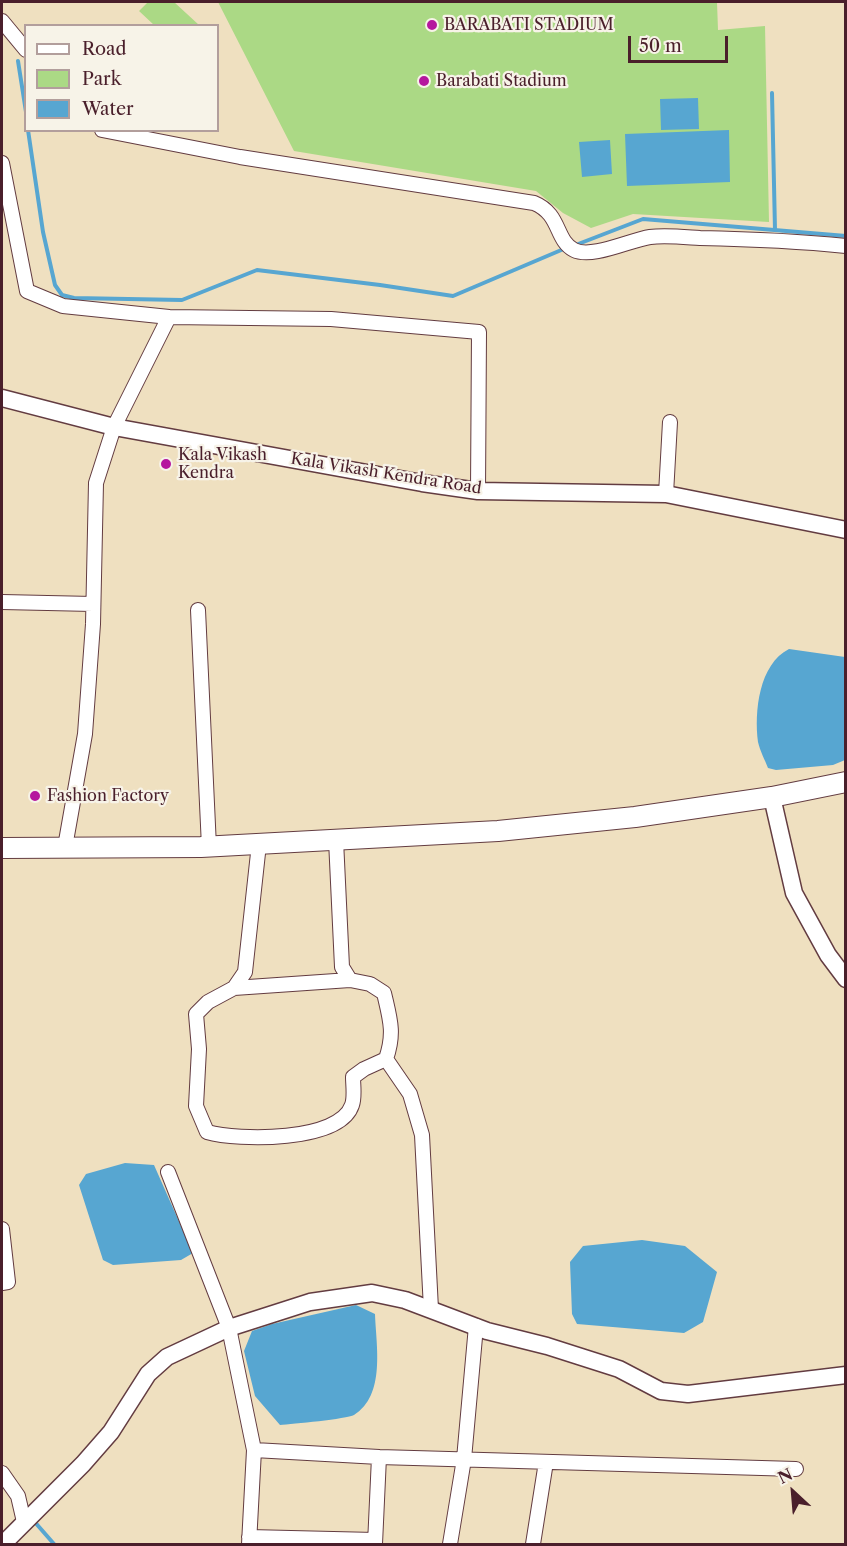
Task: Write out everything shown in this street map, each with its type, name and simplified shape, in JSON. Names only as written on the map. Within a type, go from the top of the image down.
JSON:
[{"type":"main road","points":[[2,848],[209,847],[498,831],[624,819],[772,797],[846,782]]},
{"type":"street","points":[[2,21],[24,48]]},
{"type":"street","points":[[112,132],[240,157],[534,203],[549,212],[564,240],[573,249],[581,252],[596,251],[651,237],[768,239],[846,246]]},
{"type":"street","points":[[2,163],[27,291],[63,306],[169,317],[331,319],[479,332],[478,491]]},
{"type":"street","points":[[64,847],[85,734],[93,604],[96,483],[114,426],[169,317]]},
{"type":"street","name":"Kala Vikash Kendra Road","points":[[2,398],[114,426],[422,483],[478,491],[666,494],[846,530]]},
{"type":"street","points":[[666,494],[670,422]]},
{"type":"street","points":[[2,602],[93,604]]},
{"type":"street","points":[[198,610],[209,847]]},
{"type":"street","points":[[772,797],[794,893],[828,955],[846,979]]},
{"type":"street","points":[[336,840],[342,967],[350,980]]},
{"type":"street","points":[[234,988],[244,972],[260,844]]},
{"type":"street","points":[[350,980],[370,984],[384,993],[392,1041],[386,1059],[353,1077],[352,1106],[340,1120],[310,1134],[243,1137],[220,1136],[207,1132],[196,1106],[199,1048],[196,1014],[207,1002],[234,988],[350,980]]},
{"type":"street","points":[[386,1059],[410,1094],[422,1136],[431,1309]]},
{"type":"street","points":[[168,1172],[229,1328],[254,1450],[249,1541],[375,1542],[379,1456]]},
{"type":"street","points":[[2,1229],[8,1282],[2,1283]]},
{"type":"street","points":[[3,1545],[83,1464],[111,1432],[148,1374],[167,1357],[229,1328],[310,1302],[372,1293],[405,1300],[476,1326],[619,1369],[661,1391],[688,1394],[846,1375]]},
{"type":"street","points":[[450,1545],[464,1459],[476,1326]]},
{"type":"street","points":[[254,1450],[796,1469]]},
{"type":"street","points":[[533,1545],[546,1462]]},
{"type":"street","points":[[2,1473],[18,1496],[24,1522]]},
{"type":"green space","points":[[148,2],[174,2],[198,24],[153,24],[139,11]]},
{"type":"green space","points":[[218,2],[717,2],[718,30],[765,26],[769,222],[633,214],[591,228],[563,213],[536,191],[294,151]]},
{"type":"water","points":[[698,98],[699,129],[661,130],[660,99]]},
{"type":"water","points":[[729,130],[730,182],[627,186],[625,134]]},
{"type":"water","points":[[610,140],[612,174],[582,177],[579,142]]},
{"type":"water","points":[[789,649],[845,657],[845,760],[833,765],[776,770],[768,768],[758,742],[758,703],[765,677],[771,666]]},
{"type":"water","points":[[125,1163],[154,1165],[193,1253],[181,1260],[113,1265],[103,1260],[79,1185],[86,1174]]},
{"type":"water","points":[[642,1240],[685,1246],[717,1272],[703,1322],[684,1333],[577,1324],[572,1314],[570,1262],[583,1246]]},
{"type":"water","points":[[356,1305],[375,1314],[377,1369],[371,1395],[364,1406],[349,1417],[280,1425],[255,1396],[244,1351],[252,1331],[272,1324]]},
{"type":"waterway","points":[[18,61],[24,99]]},
{"type":"waterway","points":[[772,93],[775,230]]},
{"type":"waterway","points":[[28,132],[43,232],[55,285],[62,295],[74,298],[182,300],[257,270],[453,296],[566,248]]},
{"type":"waterway","points":[[573,246],[643,219],[846,236]]},
{"type":"waterway","points":[[33,1520],[54,1544]]},
{"type":"place","name":"BARABATI STADIUM","points":[[432,25]]},
{"type":"place","name":"Barabati Stadium","points":[[424,81]]},
{"type":"place","name":"Kala Vikash Kendra","points":[[166,464]]},
{"type":"place","name":"Fashion Factory","points":[[35,796]]}]
